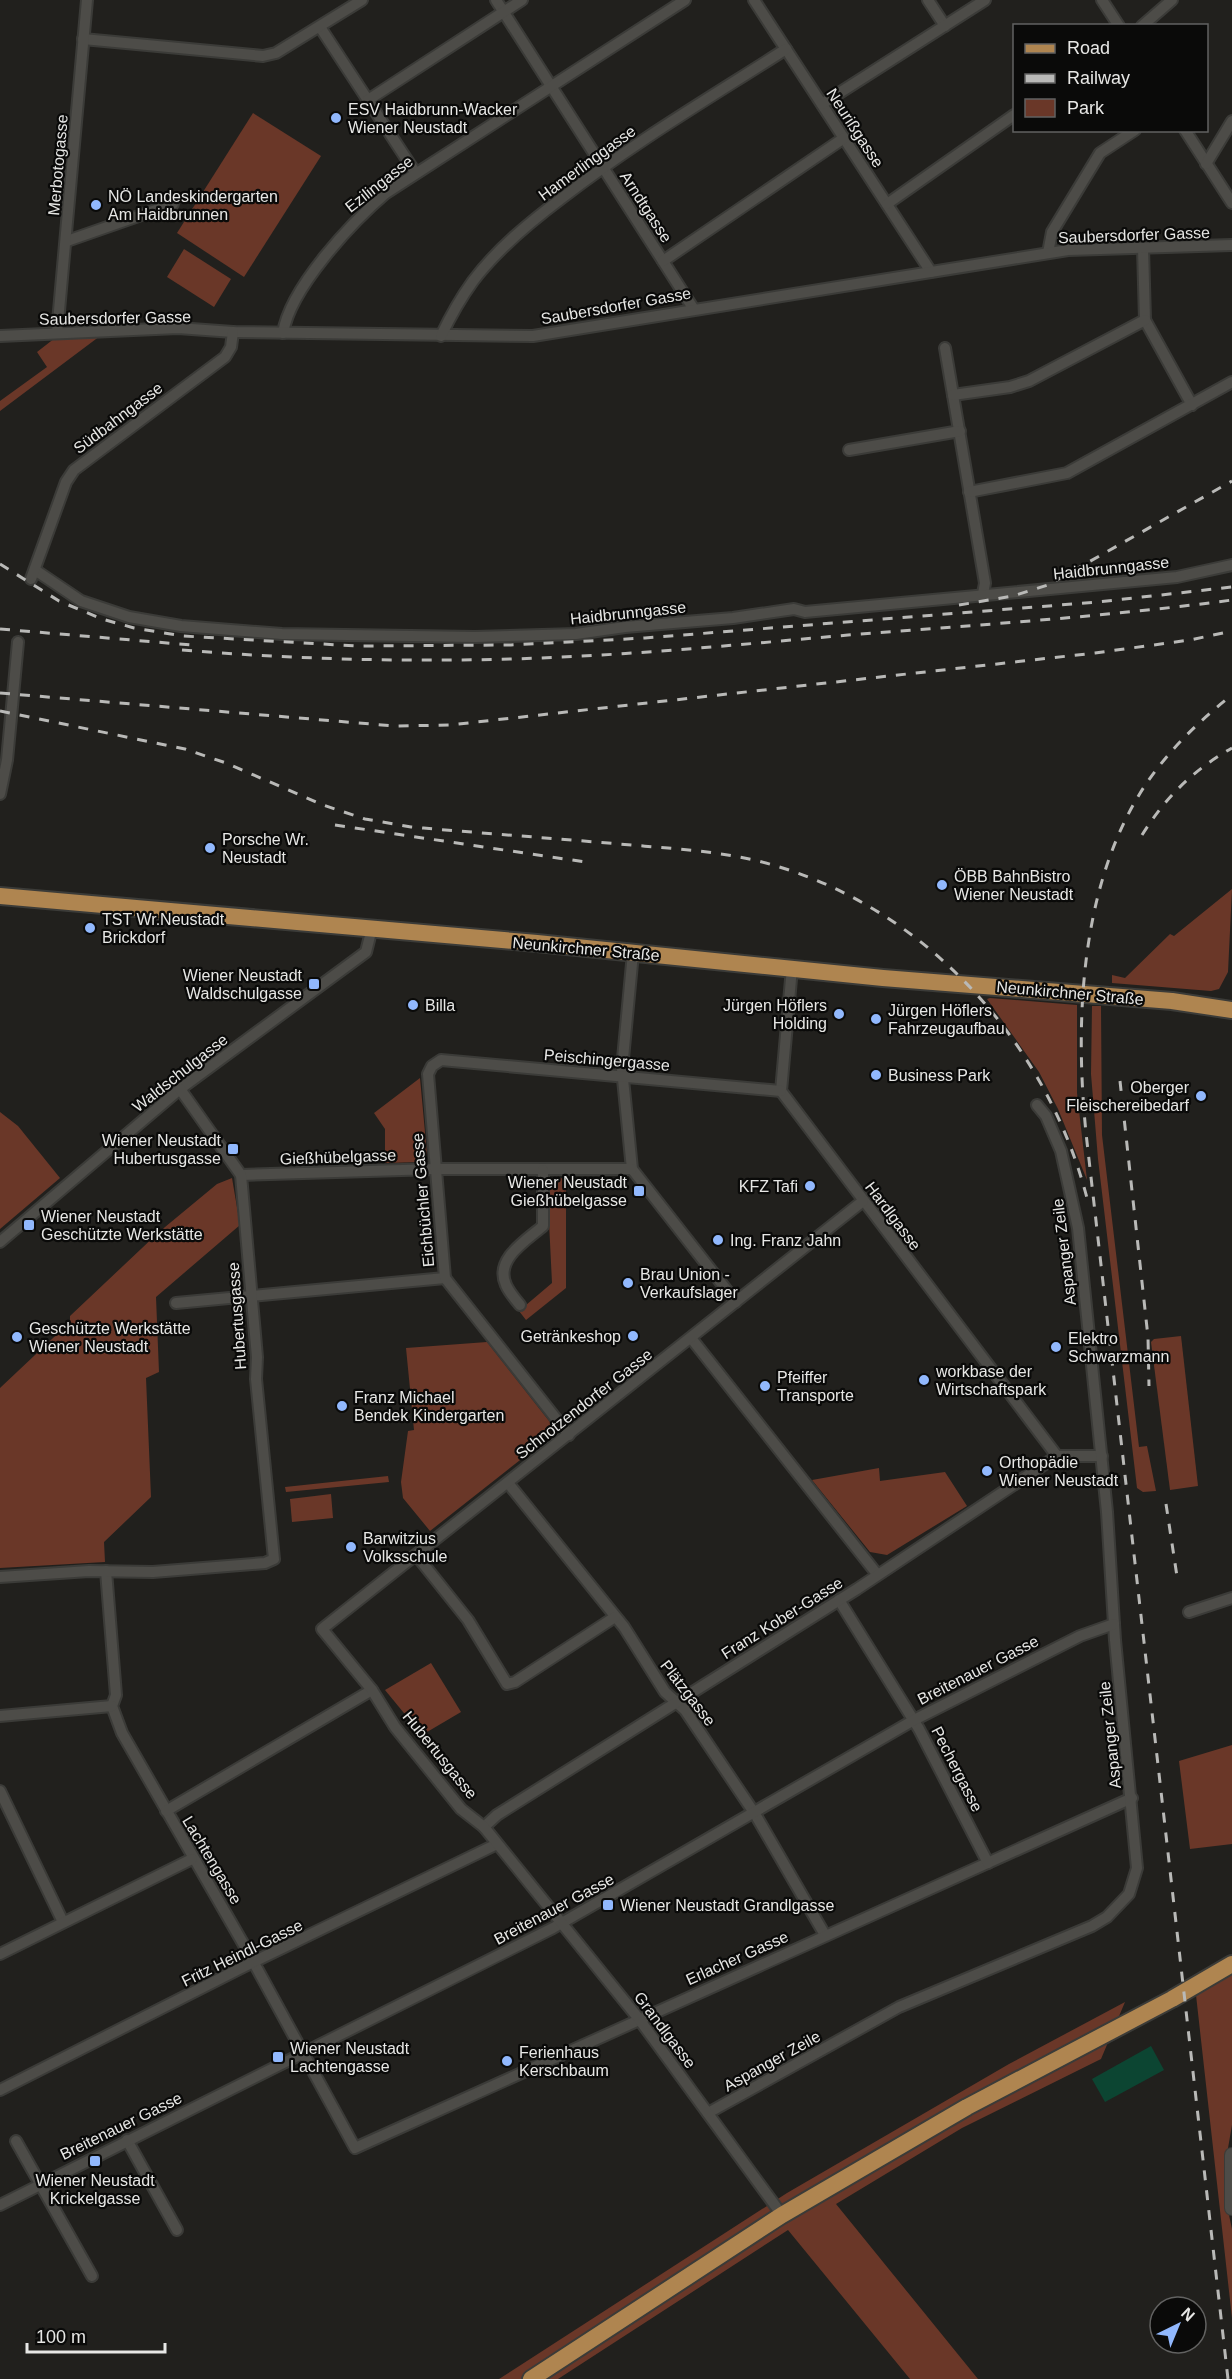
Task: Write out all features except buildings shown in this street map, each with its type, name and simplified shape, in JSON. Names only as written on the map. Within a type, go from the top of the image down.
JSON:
[{"type":"main road","name":"Neunkirchner Straße","points":[[0,896],[1172,1001],[1232,1001]]},
{"type":"main road","name":"Neunkirchner Straße","points":[[1172,1001],[1204,1008],[1232,1010]]},
{"type":"main road","points":[[531,2379],[782,2215],[967,2107],[1172,1999],[1232,1964]]},
{"type":"street","name":"Merbotogasse","points":[[57,333],[87,0]]},
{"type":"street","points":[[83,39],[262,56],[276,53],[362,0]]},
{"type":"street","name":"Arndtgasse","points":[[496,0],[693,308]]},
{"type":"street","points":[[368,100],[522,0]]},
{"type":"street","name":"Ezilingasse","points":[[283,333],[285,323],[300,294],[344,231],[379,199],[415,172],[685,0]]},
{"type":"street","name":"Neurißgasse","points":[[754,0],[931,272]]},
{"type":"street","points":[[928,0],[945,26]]},
{"type":"street","points":[[822,104],[984,0]]},
{"type":"street","points":[[1102,0],[1118,24]]},
{"type":"street","points":[[1144,24],[1172,0]]},
{"type":"street","points":[[320,27],[415,172]]},
{"type":"street","name":"Hamerlinggasse","points":[[441,336],[456,305],[499,251],[539,216],[603,167],[786,49]]},
{"type":"street","points":[[887,204],[1013,116]]},
{"type":"street","points":[[1206,164],[1232,121]]},
{"type":"street","points":[[1048,253],[1052,232],[1100,153],[1132,132]]},
{"type":"street","points":[[1186,132],[1232,203]]},
{"type":"street","points":[[663,261],[844,138]]},
{"type":"street","points":[[67,240],[173,204]]},
{"type":"street","name":"Saubersdorfer Gasse","points":[[0,336],[178,328],[233,333],[533,336],[693,308],[1068,250],[1232,245]]},
{"type":"street","points":[[1143,248],[1145,320],[1192,405]]},
{"type":"street","points":[[953,395],[1010,387],[1029,381],[1145,320]]},
{"type":"street","name":"Südbahngasse","points":[[33,574],[66,482],[74,470],[225,357],[231,347],[233,333]]},
{"type":"street","points":[[945,348],[985,583],[983,594]]},
{"type":"street","points":[[969,492],[1067,473],[1232,382]]},
{"type":"street","points":[[849,450],[960,431]]},
{"type":"street","name":"Haidbrunngasse","points":[[33,574],[90,605],[153,622],[282,634],[365,637],[576,634],[625,627],[734,618],[794,609],[805,612],[983,594],[1016,594],[1071,585],[1177,577],[1232,565]]},
{"type":"street","points":[[0,794],[7,760],[18,642]]},
{"type":"street","name":"Waldschulgasse","points":[[0,1242],[180,1089],[366,952],[372,928]]},
{"type":"street","points":[[633,953],[622,1076],[632,1169],[736,1302]]},
{"type":"street","points":[[782,1091],[792,968]]},
{"type":"street","name":"Peischingergasse","points":[[432,1066],[441,1060],[782,1091]]},
{"type":"street","name":"Eichbüchler Gasse","points":[[432,1066],[428,1074],[445,1278],[569,1435]]},
{"type":"street","points":[[180,1089],[241,1174]]},
{"type":"street","name":"Hardlgasse","points":[[782,1091],[1057,1456]]},
{"type":"street","name":"Aspanger Zeile","points":[[708,2113],[900,2007],[1092,1926],[1107,1917],[1129,1894],[1134,1883],[1137,1868],[1132,1798],[1114,1624],[1102,1456],[1073,1195],[1061,1151],[1046,1116],[1037,1105]]},
{"type":"street","name":"Gießhübelgasse","points":[[241,1174],[435,1169],[632,1169]]},
{"type":"street","points":[[520,1305],[505,1284],[504,1270],[511,1252],[543,1226],[543,1170]]},
{"type":"street","name":"Hubertusgasse","points":[[106,1571],[153,1572],[265,1563],[274,1559],[256,1379],[257,1358],[241,1174]]},
{"type":"street","name":"Schnotzendorfer Gasse","points":[[322,1629],[863,1201]]},
{"type":"street","points":[[176,1303],[445,1278]]},
{"type":"street","points":[[691,1338],[877,1574]]},
{"type":"street","points":[[1057,1456],[1102,1456]]},
{"type":"street","name":"Franz Kober-Gasse","points":[[484,1827],[504,1811],[839,1600],[1057,1456]]},
{"type":"street","name":"Plätzgasse","points":[[508,1483],[615,1617],[665,1692],[685,1710],[755,1814],[825,1935]]},
{"type":"street","points":[[417,1556],[468,1620],[507,1684],[515,1682],[615,1617]]},
{"type":"street","points":[[0,1577],[106,1571]]},
{"type":"street","name":"Lachtengasse","points":[[106,1571],[116,1695],[112,1706],[122,1733],[355,2148]]},
{"type":"street","points":[[1189,1612],[1232,1598]]},
{"type":"street","name":"Pechergasse","points":[[839,1600],[914,1720],[988,1863]]},
{"type":"street","name":"Breitenauer Gasse","points":[[0,2205],[562,1924],[914,1720],[1071,1640],[1114,1624]]},
{"type":"street","name":"Hubertusgasse","points":[[322,1629],[372,1690],[395,1727],[461,1809],[484,1827],[562,1924]]},
{"type":"street","points":[[166,1811],[372,1690]]},
{"type":"street","points":[[0,1716],[112,1706]]},
{"type":"street","points":[[0,1791],[63,1922]]},
{"type":"street","name":"Erlacher Gasse","points":[[355,2148],[1132,1798]]},
{"type":"street","name":"Fritz Heindl-Gasse","points":[[0,2090],[497,1844]]},
{"type":"street","points":[[0,1954],[192,1859]]},
{"type":"street","name":"Grandlgasse","points":[[562,1924],[639,2019],[782,2215]]},
{"type":"street","points":[[127,2140],[177,2230]]},
{"type":"street","points":[[16,2141],[92,2276]]},
{"type":"street","points":[[1232,2155],[1232,2208]]},
{"type":"green space","points":[[253,113],[321,156],[244,277],[177,233]]},
{"type":"green space","points":[[184,249],[231,279],[214,307],[167,277]]},
{"type":"green space","points":[[100,336],[0,411],[0,401],[47,367],[37,352],[55,338]]},
{"type":"green space","points":[[1232,889],[1228,972],[1219,989],[1211,991],[1112,983],[1112,975],[1125,978],[1170,934],[1174,936]]},
{"type":"green space","points":[[987,999],[1077,1005],[1077,1093],[1087,1180],[1058,1109],[1039,1072]]},
{"type":"green space","points":[[1092,1006],[1101,1006],[1102,1135],[1139,1447],[1147,1446],[1156,1491],[1143,1492],[1137,1488],[1098,1159],[1091,1074]]},
{"type":"green space","points":[[420,1078],[427,1154],[421,1162],[385,1163],[385,1129],[374,1113]]},
{"type":"green space","points":[[0,1112],[18,1126],[60,1178],[0,1229]]},
{"type":"green space","points":[[232,1178],[240,1225],[156,1297],[159,1372],[146,1378],[151,1497],[104,1542],[105,1562],[0,1568],[0,1388],[70,1322],[70,1316],[159,1232],[217,1184]]},
{"type":"green space","points":[[566,1178],[566,1288],[526,1320],[519,1311],[552,1283],[547,1181]]},
{"type":"green space","points":[[1181,1336],[1198,1486],[1170,1490],[1151,1342],[1154,1339]]},
{"type":"green space","points":[[487,1342],[557,1431],[430,1531],[403,1498],[401,1482],[408,1431],[414,1430],[406,1348]]},
{"type":"green space","points":[[879,1468],[880,1481],[945,1472],[967,1506],[887,1555],[870,1552],[812,1480]]},
{"type":"green space","points":[[388,1476],[389,1482],[286,1492],[285,1487]]},
{"type":"green space","points":[[331,1494],[333,1518],[292,1522],[290,1499]]},
{"type":"green space","points":[[431,1663],[461,1712],[422,1735],[385,1690]]},
{"type":"green space","points":[[1232,1745],[1232,1844],[1190,1849],[1179,1761]]},
{"type":"green space","points":[[1232,1972],[1232,2125],[1224,2192],[1232,2229],[1232,2318],[1196,1995]]},
{"type":"green space","points":[[1125,2002],[1101,2059],[962,2128],[836,2204],[978,2379],[910,2379],[788,2230],[558,2379],[499,2379],[787,2193],[1009,2064]]},
{"type":"shaded area","points":[[1151,2046],[1164,2070],[1105,2102],[1092,2079]]},
{"type":"railway","points":[[959,605],[1013,596],[1048,585],[1232,481]]},
{"type":"railway","points":[[0,564],[59,601],[102,619],[134,628],[183,636],[357,646],[511,645],[645,638],[1098,602],[1232,587]]},
{"type":"railway","points":[[182,650],[264,656],[387,660],[552,658],[679,650],[1040,620],[1232,600]]},
{"type":"railway","points":[[0,629],[191,645]]},
{"type":"railway","points":[[0,693],[395,726],[450,725],[1095,653],[1190,640],[1232,631]]},
{"type":"railway","points":[[1228,2379],[1087,1142],[1081,1051],[1086,957],[1094,911],[1107,866],[1124,823],[1146,784],[1175,747],[1232,695]]},
{"type":"railway","points":[[0,711],[185,749],[226,763],[323,805],[365,819],[411,827],[720,854],[754,860],[814,879],[869,907],[920,942],[966,983],[1006,1031],[1040,1083],[1067,1139],[1087,1198]]},
{"type":"railway","points":[[1142,835],[1160,809],[1192,775],[1232,748]]},
{"type":"railway","points":[[335,825],[592,863]]},
{"type":"railway","points":[[1120,1081],[1148,1337],[1149,1386]]},
{"type":"railway","points":[[1166,1504],[1178,1583]]},
{"type":"place","name":"ESV Haidbrunn-Wacker Wiener Neustadt","points":[[336,118]]},
{"type":"place","name":"NÖ Landeskindergarten Am Haidbrunnen","points":[[96,205]]},
{"type":"place","name":"Porsche Wr. Neustadt","points":[[210,848]]},
{"type":"place","name":"ÖBB BahnBistro Wiener Neustadt","points":[[942,885]]},
{"type":"place","name":"TST Wr.Neustadt Brickdorf","points":[[90,928]]},
{"type":"place","name":"Wiener Neustadt Waldschulgasse","points":[[314,984]]},
{"type":"place","name":"Billa","points":[[413,1005]]},
{"type":"place","name":"Jürgen Höflers Holding","points":[[839,1014]]},
{"type":"place","name":"Jürgen Höflers Fahrzeugaufbau","points":[[876,1019]]},
{"type":"place","name":"Business Park","points":[[876,1075]]},
{"type":"place","name":"Oberger Fleischereibedarf","points":[[1201,1096]]},
{"type":"place","name":"Wiener Neustadt Hubertusgasse","points":[[233,1149]]},
{"type":"place","name":"KFZ Tafi","points":[[810,1186]]},
{"type":"place","name":"Wiener Neustadt Gießhübelgasse","points":[[639,1191]]},
{"type":"place","name":"Wiener Neustadt Geschützte Werkstätte","points":[[29,1225]]},
{"type":"place","name":"Ing. Franz Jahn","points":[[718,1240]]},
{"type":"place","name":"Brau Union - Verkaufslager","points":[[628,1283]]},
{"type":"place","name":"Getränkeshop","points":[[633,1336]]},
{"type":"place","name":"Geschützte Werkstätte Wiener Neustadt","points":[[17,1337]]},
{"type":"place","name":"Elektro Schwarzmann","points":[[1056,1347]]},
{"type":"place","name":"workbase der Wirtschaftspark","points":[[924,1380]]},
{"type":"place","name":"Pfeiffer Transporte","points":[[765,1386]]},
{"type":"place","name":"Franz Michael Bendek Kindergarten","points":[[342,1406]]},
{"type":"place","name":"Orthopädie Wiener Neustadt","points":[[987,1471]]},
{"type":"place","name":"Barwitzius Volksschule","points":[[351,1547]]},
{"type":"place","name":"Wiener Neustadt Grandlgasse","points":[[608,1905]]},
{"type":"place","name":"Wiener Neustadt Lachtengasse","points":[[278,2057]]},
{"type":"place","name":"Ferienhaus Kerschbaum","points":[[507,2061]]},
{"type":"place","name":"Wiener Neustadt Krickelgasse","points":[[95,2161]]}]
